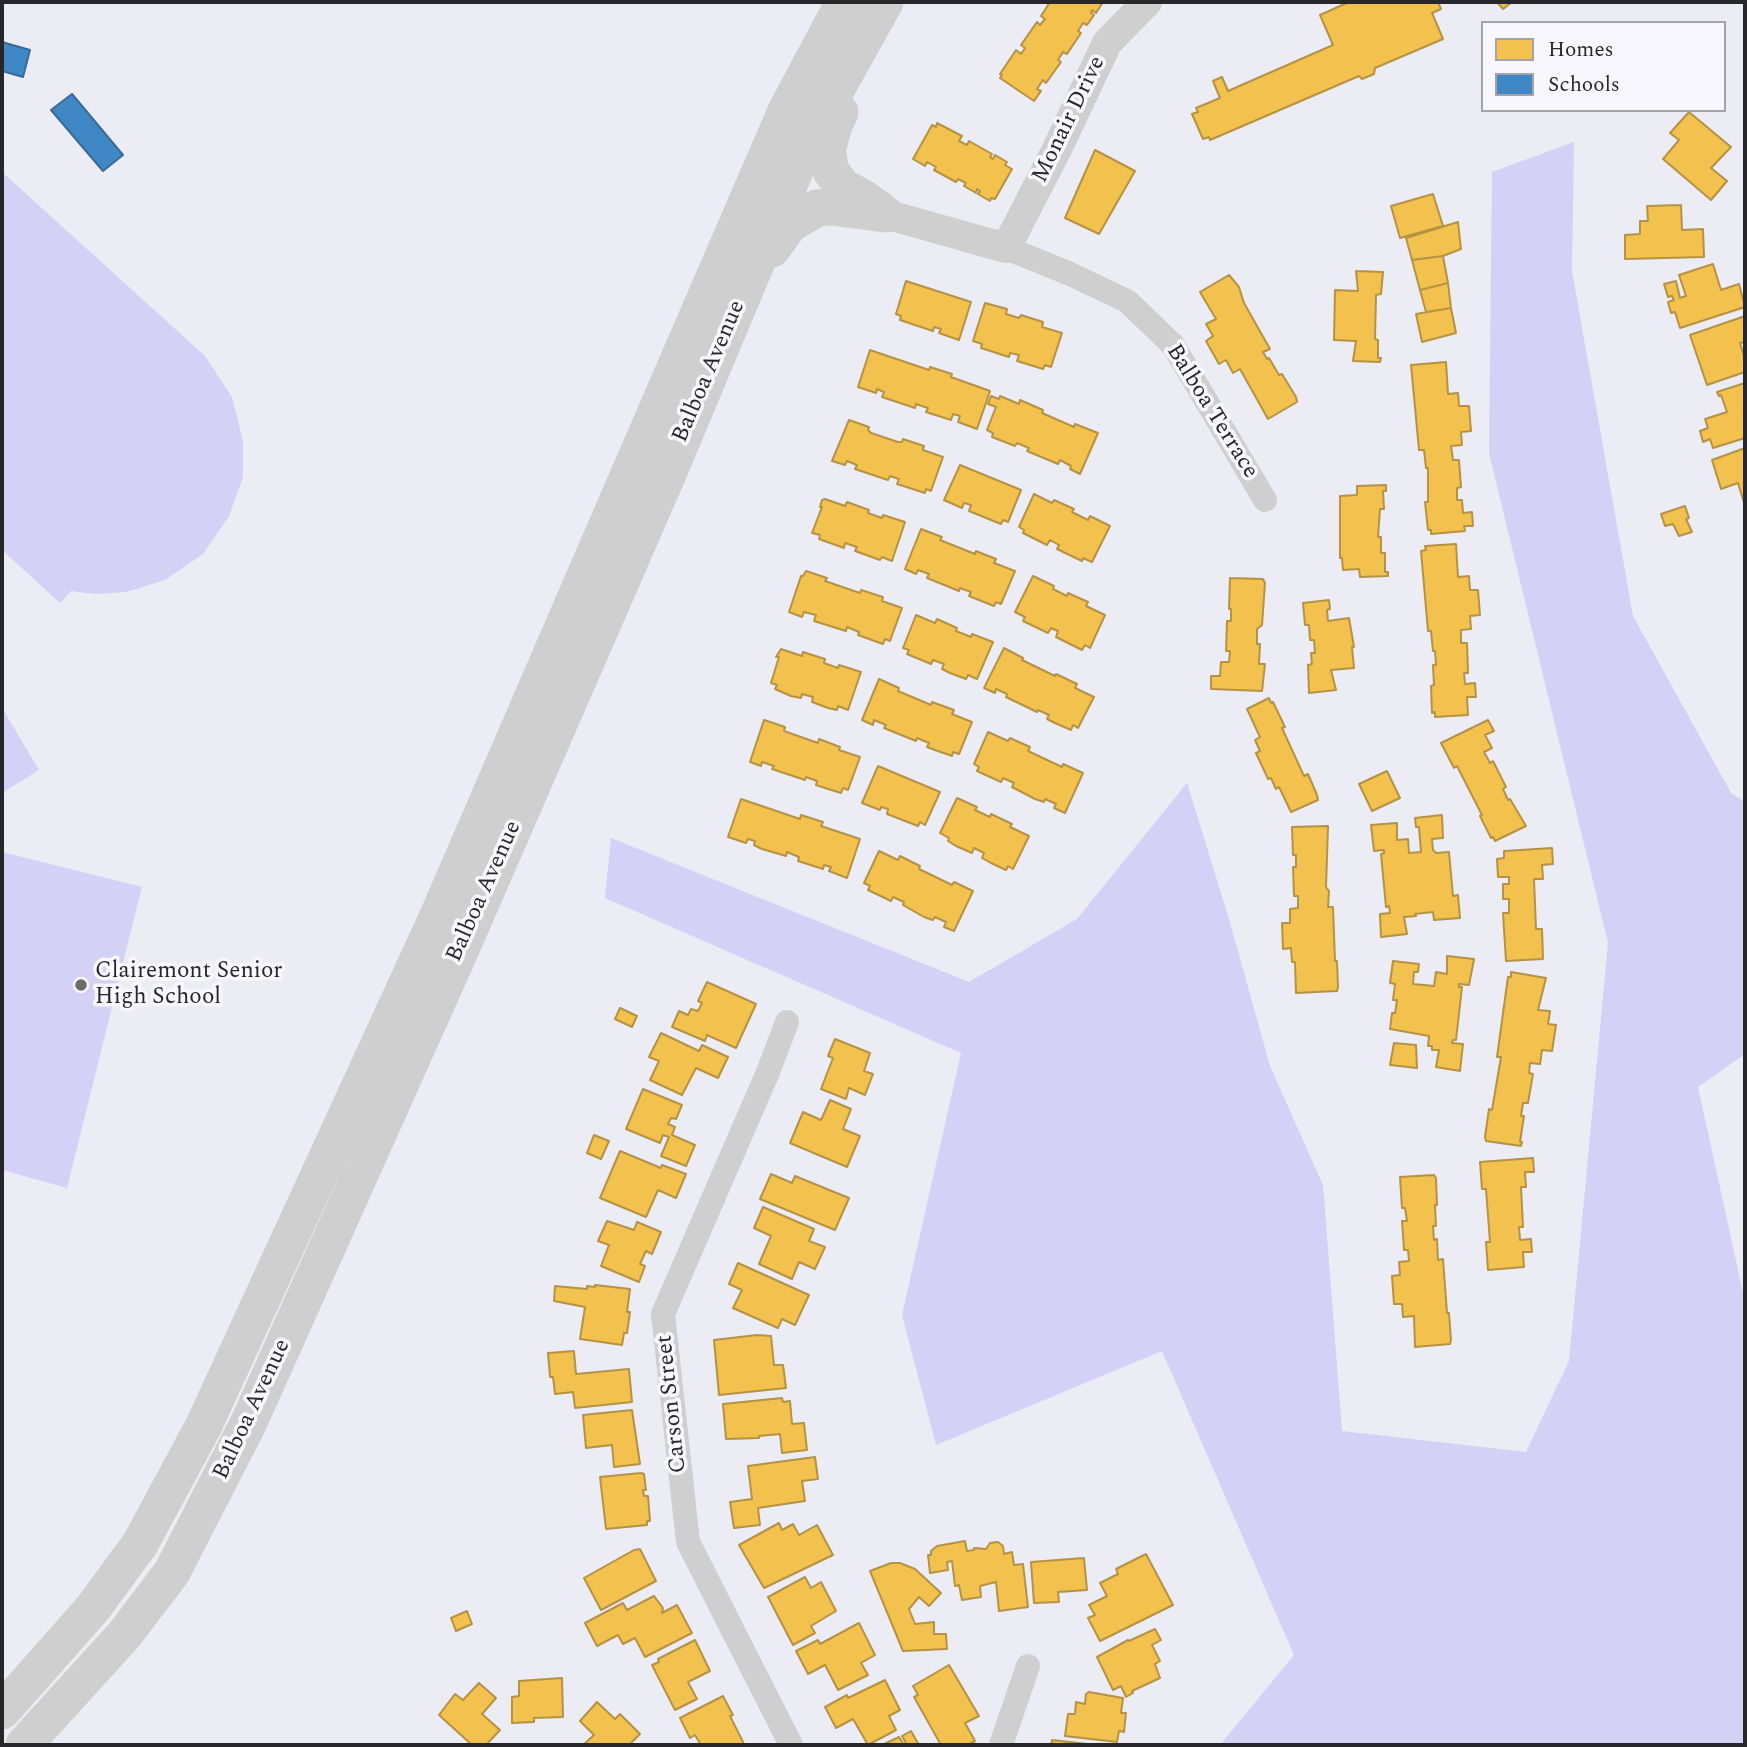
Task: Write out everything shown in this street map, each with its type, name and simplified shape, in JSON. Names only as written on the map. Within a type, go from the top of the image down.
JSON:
[{"type":"main road","name":"Balboa Avenue","points":[[2,1711],[93,1608],[140,1544],[204,1425],[437,918],[786,111],[844,2]]},
{"type":"main road","name":"Balboa Avenue","points":[[24,1745],[125,1634],[172,1572],[249,1422],[457,958],[807,142],[883,4]]},
{"type":"main road","points":[[883,4],[867,62],[834,125],[827,151],[831,171],[836,180],[885,214]]},
{"type":"main road","points":[[719,352],[742,319],[775,243],[790,223],[817,208],[831,207],[885,214]]},
{"type":"street","name":"Monair Drive","points":[[1006,248],[1107,43],[1147,2]]},
{"type":"street","name":"Balboa Terrace","points":[[885,214],[1006,248],[1127,301],[1173,345],[1265,500]]},
{"type":"street","name":"Carson Street","points":[[787,1022],[663,1314],[688,1542],[791,1745]]},
{"type":"street","points":[[1001,1745],[1028,1666]]},
{"type":"shaded area","points":[[1574,142],[1572,271],[1633,616],[1731,793],[1745,802],[1745,1054],[1698,1087],[1745,1302],[1745,1745],[1220,1745],[1294,1655],[1162,1351],[936,1445],[902,1315],[961,1053],[605,898],[611,838],[969,982],[1077,919],[1187,783],[1270,1066],[1323,1185],[1342,1431],[1526,1452],[1569,1361],[1608,943],[1489,453],[1492,172]]},
{"type":"shaded area","points":[[2,172],[205,356],[232,397],[243,441],[243,477],[229,516],[203,554],[165,580],[126,592],[96,594],[71,591],[60,603],[2,550]]},
{"type":"shaded area","points":[[2,708],[39,770],[2,793]]},
{"type":"shaded area","points":[[2,852],[142,887],[67,1188],[2,1170]]},
{"type":"building: Homes","points":[[1050,2],[1103,2],[1096,13],[1092,10],[1094,15],[1087,25],[1083,23],[1078,31],[1081,33],[1067,54],[1063,52],[1058,60],[1061,62],[1046,83],[1043,80],[1037,89],[1041,91],[1034,101],[1000,78],[1000,74],[1016,50],[1021,54],[1025,48],[1021,45],[1037,22],[1040,25],[1045,19],[1041,16]]},
{"type":"building: Homes","points":[[1349,2],[1438,2],[1441,9],[1432,13],[1443,39],[1375,68],[1374,74],[1362,79],[1359,76],[1210,140],[1209,137],[1203,139],[1192,114],[1198,112],[1196,108],[1220,98],[1213,81],[1222,77],[1228,91],[1333,45],[1320,15]]},
{"type":"building: Homes","points":[[1497,2],[1512,2],[1503,9]]},
{"type":"building: Homes","points":[[1689,112],[1731,147],[1711,168],[1727,181],[1711,200],[1663,159],[1679,140],[1670,133]]},
{"type":"building: Homes","points":[[937,123],[962,136],[959,141],[967,145],[969,141],[992,154],[990,157],[993,159],[995,155],[1007,162],[1005,165],[1012,169],[995,199],[991,198],[990,201],[978,194],[980,191],[977,189],[976,193],[964,186],[966,183],[958,179],[956,182],[934,170],[936,167],[927,162],[925,166],[913,159],[932,125],[936,127]]},
{"type":"building: Homes","points":[[1095,150],[1135,171],[1099,234],[1065,218]]},
{"type":"building: Homes","points":[[1433,194],[1443,226],[1400,238],[1391,206]]},
{"type":"building: Homes","points":[[1681,205],[1682,230],[1703,229],[1704,257],[1625,259],[1625,235],[1640,234],[1640,221],[1648,221],[1647,206]]},
{"type":"building: Homes","points":[[1458,222],[1461,249],[1443,256],[1412,260],[1406,238]]},
{"type":"building: Homes","points":[[1443,256],[1448,283],[1420,290],[1412,260]]},
{"type":"building: Homes","points":[[1713,264],[1721,290],[1739,284],[1745,307],[1680,328],[1675,312],[1671,313],[1668,302],[1674,300],[1672,296],[1668,297],[1664,284],[1676,281],[1680,298],[1686,296],[1679,275]]},
{"type":"building: Homes","points":[[1356,271],[1383,272],[1381,294],[1376,295],[1375,339],[1378,340],[1380,362],[1353,361],[1356,341],[1334,340],[1335,290],[1358,291]]},
{"type":"building: Homes","points":[[1229,275],[1239,287],[1244,303],[1270,349],[1263,352],[1279,375],[1282,374],[1296,397],[1297,402],[1268,419],[1240,369],[1233,373],[1226,360],[1219,364],[1206,341],[1213,336],[1206,324],[1216,319],[1200,292]]},
{"type":"building: Homes","points":[[906,281],[971,302],[959,340],[939,333],[941,329],[934,327],[933,331],[900,320],[901,316],[896,314]]},
{"type":"building: Homes","points":[[1448,283],[1451,308],[1426,312],[1420,290]]},
{"type":"building: Homes","points":[[985,303],[1007,309],[1006,314],[1019,318],[1021,315],[1043,322],[1042,327],[1062,333],[1051,367],[1045,365],[1043,369],[1017,361],[1019,355],[1010,353],[1009,357],[981,348],[982,344],[973,341]]},
{"type":"building: Homes","points":[[1451,308],[1456,333],[1422,342],[1416,314]]},
{"type":"building: Homes","points":[[1745,316],[1745,342],[1740,343],[1745,359],[1745,372],[1707,385],[1690,335]]},
{"type":"building: Homes","points":[[870,350],[929,370],[930,367],[952,374],[951,377],[990,391],[977,429],[958,422],[960,416],[953,414],[951,420],[926,412],[928,408],[916,404],[915,408],[882,397],[884,392],[877,389],[876,393],[858,387]]},
{"type":"building: Homes","points":[[1446,362],[1448,394],[1458,393],[1459,406],[1469,406],[1471,431],[1461,432],[1462,445],[1451,446],[1453,460],[1459,460],[1461,487],[1457,488],[1457,500],[1462,500],[1463,513],[1472,512],[1473,526],[1464,526],[1465,531],[1431,534],[1431,530],[1428,530],[1425,502],[1428,502],[1428,468],[1424,450],[1419,450],[1411,365]]},
{"type":"building: Homes","points":[[1745,383],[1745,438],[1713,448],[1710,439],[1703,442],[1700,431],[1708,428],[1705,419],[1727,412],[1721,395],[1717,392]]},
{"type":"building: Homes","points":[[991,396],[999,399],[1000,396],[1019,404],[1020,400],[1074,427],[1075,424],[1098,433],[1080,474],[1060,460],[1058,464],[1027,451],[1029,448],[1017,443],[1015,446],[992,437],[993,433],[987,430],[996,407],[988,404]]},
{"type":"building: Homes","points":[[849,420],[869,427],[871,433],[898,442],[903,439],[924,446],[923,450],[943,457],[931,491],[926,489],[925,493],[897,484],[899,479],[890,476],[888,480],[855,469],[857,465],[847,461],[845,465],[832,461]]},
{"type":"building: Homes","points":[[1745,448],[1745,506],[1738,483],[1721,489],[1712,460]]},
{"type":"building: Homes","points":[[960,465],[1021,490],[1008,522],[1003,520],[1001,524],[969,511],[971,505],[964,503],[962,508],[944,500]]},
{"type":"building: Homes","points":[[1386,485],[1386,491],[1383,491],[1384,509],[1380,509],[1378,537],[1381,537],[1381,553],[1385,553],[1385,572],[1388,572],[1388,576],[1360,577],[1359,569],[1343,570],[1340,558],[1340,496],[1357,495],[1357,486]]},
{"type":"building: Homes","points":[[1034,494],[1052,503],[1054,500],[1074,509],[1072,512],[1088,520],[1090,516],[1110,526],[1092,562],[1083,558],[1082,561],[1057,549],[1059,545],[1050,540],[1047,545],[1023,533],[1024,530],[1019,527]]},
{"type":"building: Homes","points":[[822,500],[845,506],[847,502],[882,518],[883,515],[905,522],[892,561],[882,557],[880,560],[855,551],[857,547],[845,543],[844,548],[819,539],[820,535],[812,533]]},
{"type":"building: Homes","points":[[1685,506],[1689,518],[1686,519],[1692,532],[1679,536],[1673,524],[1665,526],[1661,514]]},
{"type":"building: Homes","points":[[921,529],[975,554],[976,551],[996,559],[994,563],[1015,571],[1001,604],[996,602],[994,606],[969,596],[971,592],[960,588],[959,591],[927,578],[929,574],[918,570],[916,574],[905,569]]},
{"type":"building: Homes","points":[[1456,544],[1458,577],[1469,576],[1470,590],[1478,590],[1480,615],[1470,616],[1471,629],[1461,630],[1461,643],[1467,643],[1468,673],[1464,673],[1465,684],[1475,683],[1476,697],[1467,697],[1468,715],[1435,717],[1435,712],[1432,713],[1431,686],[1434,685],[1435,651],[1431,631],[1428,631],[1421,551],[1426,550],[1425,546]]},
{"type":"building: Homes","points":[[806,571],[860,593],[861,590],[883,597],[882,601],[902,608],[890,641],[885,639],[883,644],[858,635],[859,632],[847,627],[846,631],[814,621],[816,615],[804,612],[802,617],[789,612],[801,576]]},
{"type":"building: Homes","points":[[1033,576],[1067,596],[1068,593],[1088,602],[1086,606],[1105,615],[1090,648],[1085,645],[1082,650],[1056,637],[1058,631],[1051,628],[1048,633],[1023,621],[1025,617],[1015,612]]},
{"type":"building: Homes","points":[[1230,578],[1263,579],[1265,583],[1262,625],[1257,629],[1257,644],[1260,644],[1259,664],[1265,664],[1262,691],[1211,689],[1211,676],[1220,676],[1221,662],[1229,662],[1230,651],[1226,651],[1227,621],[1231,621]]},
{"type":"building: Homes","points":[[1329,600],[1328,621],[1349,618],[1354,668],[1331,670],[1336,690],[1309,693],[1308,665],[1312,664],[1311,653],[1315,653],[1314,640],[1310,640],[1309,625],[1305,625],[1303,603]]},
{"type":"building: Homes","points":[[916,615],[935,623],[937,619],[957,628],[956,631],[993,642],[977,679],[968,675],[966,679],[942,669],[944,664],[933,660],[931,664],[907,654],[909,650],[903,648]]},
{"type":"building: Homes","points":[[1004,648],[1023,658],[1022,660],[1077,684],[1075,688],[1094,697],[1078,728],[1073,725],[1071,730],[1047,719],[1049,715],[1006,697],[1007,694],[984,688]]},
{"type":"building: Homes","points":[[781,649],[802,656],[803,652],[825,659],[824,663],[838,668],[839,665],[861,672],[848,710],[838,706],[837,710],[828,708],[812,702],[813,697],[802,694],[801,698],[791,696],[775,689],[777,685],[771,683],[779,657],[776,657]]},
{"type":"building: Homes","points":[[879,679],[899,688],[898,691],[931,705],[932,702],[954,710],[952,714],[972,722],[959,754],[953,752],[952,756],[927,747],[929,743],[917,738],[916,741],[884,728],[886,725],[874,720],[873,725],[862,720]]},
{"type":"building: Homes","points":[[1269,698],[1285,727],[1282,728],[1304,776],[1308,774],[1318,800],[1291,812],[1279,787],[1276,789],[1271,778],[1268,779],[1256,753],[1260,751],[1255,740],[1260,737],[1247,709]]},
{"type":"building: Homes","points":[[764,720],[785,727],[784,731],[818,743],[819,739],[860,757],[848,790],[843,788],[841,793],[816,785],[817,781],[806,777],[805,780],[772,769],[774,766],[762,762],[761,766],[750,762]]},
{"type":"building: Homes","points":[[1488,720],[1494,731],[1485,735],[1492,748],[1484,752],[1490,763],[1493,761],[1506,787],[1503,789],[1508,800],[1510,799],[1526,826],[1495,841],[1491,838],[1457,766],[1454,768],[1441,743]]},
{"type":"building: Homes","points":[[988,732],[1008,741],[1010,738],[1030,747],[1028,751],[1062,767],[1063,764],[1083,773],[1065,813],[1054,808],[1056,804],[1045,799],[1044,802],[1035,799],[1012,787],[1014,783],[1003,778],[1001,782],[977,771],[979,767],[974,764]]},
{"type":"building: Homes","points":[[878,766],[940,792],[925,825],[920,822],[918,826],[887,814],[888,809],[881,807],[880,810],[862,803]]},
{"type":"building: Homes","points":[[1387,771],[1400,798],[1372,811],[1359,784]]},
{"type":"building: Homes","points":[[957,798],[977,807],[975,810],[1012,824],[1010,827],[1029,836],[1013,869],[1008,866],[1006,870],[991,863],[982,858],[984,853],[974,848],[972,853],[956,846],[940,833]]},
{"type":"building: Homes","points":[[741,799],[800,819],[801,815],[823,822],[821,826],[860,839],[847,878],[829,871],[831,867],[824,865],[823,869],[798,861],[799,857],[787,852],[786,856],[762,849],[754,845],[755,841],[748,839],[746,843],[728,837]]},
{"type":"building: Homes","points":[[1442,815],[1443,838],[1432,839],[1433,850],[1436,853],[1449,852],[1453,896],[1458,895],[1460,918],[1434,920],[1433,912],[1415,914],[1416,916],[1404,917],[1407,934],[1381,937],[1380,914],[1390,913],[1389,906],[1386,907],[1381,854],[1384,850],[1374,851],[1371,825],[1397,823],[1397,840],[1408,839],[1409,853],[1421,852],[1419,827],[1416,827],[1415,818]]},
{"type":"building: Homes","points":[[1328,826],[1326,887],[1329,891],[1328,907],[1333,907],[1338,987],[1337,991],[1296,993],[1295,962],[1292,962],[1291,948],[1283,949],[1282,923],[1290,923],[1290,909],[1298,908],[1298,896],[1294,896],[1293,867],[1296,867],[1296,855],[1293,855],[1292,827]]},
{"type":"building: Homes","points":[[1552,848],[1553,864],[1542,865],[1543,879],[1534,879],[1536,929],[1542,929],[1543,959],[1506,961],[1503,913],[1509,913],[1509,899],[1503,899],[1503,884],[1509,884],[1509,877],[1498,877],[1497,859],[1504,858],[1504,851]]},
{"type":"building: Homes","points":[[879,851],[898,860],[900,856],[952,885],[954,882],[973,891],[954,931],[944,927],[946,922],[935,917],[933,920],[924,917],[903,905],[904,902],[893,897],[891,901],[868,890],[870,886],[864,883]]},
{"type":"building: Homes","points":[[1447,956],[1474,959],[1469,985],[1459,984],[1459,987],[1462,987],[1456,1040],[1452,1043],[1463,1044],[1460,1071],[1436,1067],[1439,1050],[1432,1050],[1432,1046],[1428,1046],[1429,1036],[1390,1029],[1397,1000],[1393,1000],[1395,984],[1390,983],[1393,961],[1419,964],[1418,972],[1414,972],[1413,984],[1434,986],[1436,972],[1447,974]]},
{"type":"building: Homes","points":[[1511,972],[1546,978],[1538,1010],[1550,1011],[1548,1024],[1556,1025],[1552,1051],[1542,1050],[1540,1064],[1530,1063],[1529,1073],[1533,1074],[1528,1103],[1523,1103],[1521,1146],[1486,1141],[1485,1137],[1501,1057],[1497,1057],[1508,977],[1511,977]]},
{"type":"building: Homes","points":[[707,982],[756,1004],[736,1048],[707,1035],[705,1041],[672,1027],[679,1011],[688,1015],[691,1009],[698,1011],[702,1003],[698,1001]]},
{"type":"building: Homes","points":[[620,1008],[637,1016],[632,1027],[615,1019]]},
{"type":"building: Homes","points":[[661,1033],[699,1051],[702,1045],[728,1057],[718,1078],[696,1068],[682,1095],[650,1080],[659,1061],[649,1057]]},
{"type":"building: Homes","points":[[835,1039],[870,1053],[864,1071],[873,1074],[865,1095],[849,1088],[846,1099],[821,1089],[833,1058],[828,1056]]},
{"type":"building: Homes","points":[[1394,1043],[1416,1045],[1417,1068],[1390,1065]]},
{"type":"building: Homes","points":[[643,1089],[682,1105],[676,1119],[671,1118],[668,1124],[675,1127],[672,1135],[695,1145],[686,1166],[661,1156],[669,1137],[663,1135],[660,1143],[626,1129]]},
{"type":"building: Homes","points":[[830,1100],[851,1109],[843,1129],[860,1136],[847,1167],[790,1143],[803,1112],[821,1120]]},
{"type":"building: Homes","points":[[594,1135],[609,1141],[601,1159],[587,1153]]},
{"type":"building: Homes","points":[[620,1151],[661,1168],[662,1165],[686,1174],[676,1198],[658,1190],[646,1217],[600,1198]]},
{"type":"building: Homes","points":[[1533,1158],[1534,1172],[1525,1172],[1526,1187],[1521,1187],[1523,1227],[1519,1227],[1520,1240],[1531,1239],[1532,1252],[1523,1252],[1524,1267],[1488,1270],[1486,1242],[1490,1242],[1486,1189],[1482,1189],[1480,1162]]},
{"type":"building: Homes","points":[[771,1174],[792,1183],[795,1176],[849,1198],[835,1230],[760,1199]]},
{"type":"building: Homes","points":[[1434,1175],[1437,1205],[1436,1226],[1433,1226],[1434,1240],[1437,1239],[1438,1260],[1443,1259],[1451,1340],[1450,1344],[1415,1347],[1414,1316],[1403,1317],[1402,1304],[1394,1304],[1392,1276],[1400,1275],[1399,1262],[1409,1261],[1408,1250],[1404,1250],[1402,1221],[1407,1221],[1405,1208],[1402,1208],[1400,1177]]},
{"type":"building: Homes","points":[[763,1207],[814,1229],[809,1241],[825,1247],[815,1269],[799,1262],[792,1279],[759,1264],[771,1236],[754,1228]]},
{"type":"building: Homes","points":[[607,1221],[634,1230],[637,1222],[661,1232],[652,1254],[646,1251],[640,1264],[645,1266],[639,1282],[601,1266],[609,1245],[598,1241]]},
{"type":"building: Homes","points":[[738,1263],[809,1295],[795,1325],[782,1319],[778,1328],[733,1308],[742,1290],[729,1284]]},
{"type":"building: Homes","points":[[555,1286],[587,1289],[587,1286],[630,1289],[627,1333],[624,1333],[622,1345],[580,1339],[585,1307],[554,1301]]},
{"type":"building: Homes","points":[[771,1336],[774,1365],[783,1365],[786,1388],[719,1395],[714,1340]]},
{"type":"building: Homes","points":[[574,1351],[576,1374],[629,1369],[632,1402],[575,1408],[573,1392],[555,1394],[548,1353]]},
{"type":"building: Homes","points":[[782,1398],[783,1402],[790,1401],[792,1424],[804,1423],[807,1450],[782,1453],[780,1434],[726,1439],[723,1404]]},
{"type":"building: Homes","points":[[632,1410],[640,1464],[614,1467],[612,1445],[586,1448],[583,1415]]},
{"type":"building: Homes","points":[[815,1457],[818,1479],[802,1481],[805,1501],[758,1508],[760,1525],[734,1528],[730,1502],[752,1499],[748,1466]]},
{"type":"building: Homes","points":[[644,1474],[646,1490],[643,1490],[644,1496],[648,1496],[650,1521],[647,1521],[647,1525],[606,1529],[600,1477]]},
{"type":"building: Homes","points":[[779,1523],[782,1530],[793,1524],[799,1535],[817,1525],[833,1555],[764,1588],[739,1545]]},
{"type":"building: Homes","points":[[965,1541],[967,1551],[974,1548],[986,1549],[990,1543],[998,1542],[1003,1546],[1004,1554],[1012,1552],[1014,1565],[1023,1564],[1028,1607],[999,1611],[996,1582],[980,1586],[981,1597],[962,1600],[959,1585],[955,1586],[952,1561],[947,1562],[948,1570],[930,1573],[928,1555],[931,1555],[931,1551],[937,1546]]},
{"type":"building: Homes","points":[[640,1549],[656,1581],[601,1610],[584,1578]]},
{"type":"building: Homes","points":[[1146,1554],[1173,1605],[1100,1641],[1088,1618],[1095,1615],[1089,1605],[1107,1596],[1100,1583],[1118,1574],[1116,1569]]},
{"type":"building: Homes","points":[[1084,1558],[1087,1590],[1058,1592],[1059,1602],[1034,1603],[1031,1562]]},
{"type":"building: Homes","points":[[891,1563],[900,1563],[915,1569],[941,1593],[929,1606],[919,1597],[909,1609],[915,1624],[934,1622],[934,1634],[946,1634],[947,1649],[903,1651],[870,1571]]},
{"type":"building: Homes","points":[[805,1577],[811,1588],[821,1582],[836,1611],[811,1626],[815,1633],[793,1645],[768,1597]]},
{"type":"building: Homes","points":[[654,1596],[663,1608],[662,1613],[677,1605],[692,1633],[645,1657],[635,1638],[623,1644],[618,1635],[597,1646],[585,1623],[623,1603],[627,1610]]},
{"type":"building: Homes","points":[[467,1611],[472,1624],[456,1631],[451,1618]]},
{"type":"building: Homes","points":[[859,1623],[875,1655],[861,1663],[868,1675],[838,1690],[825,1665],[808,1674],[796,1651],[818,1640],[820,1644]]},
{"type":"building: Homes","points":[[1155,1629],[1161,1640],[1152,1645],[1160,1661],[1155,1664],[1160,1678],[1132,1691],[1133,1693],[1126,1697],[1121,1686],[1113,1690],[1097,1657]]},
{"type":"building: Homes","points":[[695,1640],[710,1671],[688,1682],[697,1699],[675,1710],[652,1665],[659,1662],[658,1659]]},
{"type":"building: Homes","points":[[949,1665],[979,1716],[965,1723],[975,1741],[967,1745],[941,1745],[914,1697],[918,1695],[913,1686]]},
{"type":"building: Homes","points":[[562,1678],[563,1717],[534,1718],[534,1722],[512,1723],[512,1697],[519,1696],[519,1681]]},
{"type":"building: Homes","points":[[885,1680],[900,1710],[889,1716],[896,1730],[868,1745],[853,1719],[836,1728],[825,1707]]},
{"type":"building: Homes","points":[[479,1683],[496,1698],[482,1714],[500,1730],[486,1745],[472,1745],[439,1715],[455,1694],[463,1700]]},
{"type":"building: Homes","points":[[1089,1692],[1123,1698],[1121,1713],[1126,1713],[1124,1732],[1119,1731],[1117,1742],[1065,1736],[1068,1714],[1075,1714],[1076,1702],[1085,1704],[1086,1694]]},
{"type":"building: Homes","points":[[723,1696],[744,1744],[701,1745],[695,1735],[690,1738],[680,1718]]},
{"type":"building: Homes","points":[[597,1702],[615,1719],[620,1714],[640,1734],[629,1745],[583,1745],[594,1735],[580,1721]]},
{"type":"building: Homes","points":[[911,1731],[919,1745],[907,1745],[902,1736]]},
{"type":"building: Homes","points":[[899,1737],[904,1745],[882,1745]]},
{"type":"building: Homes","points":[[1052,1740],[1096,1745],[1051,1745]]},
{"type":"building: Schools","points":[[2,42],[30,50],[23,77],[2,71]]},
{"type":"building: Schools","points":[[72,94],[123,155],[103,171],[51,110]]},
{"type":"place","name":"Clairemont Senior High School","points":[[81,985]]}]
